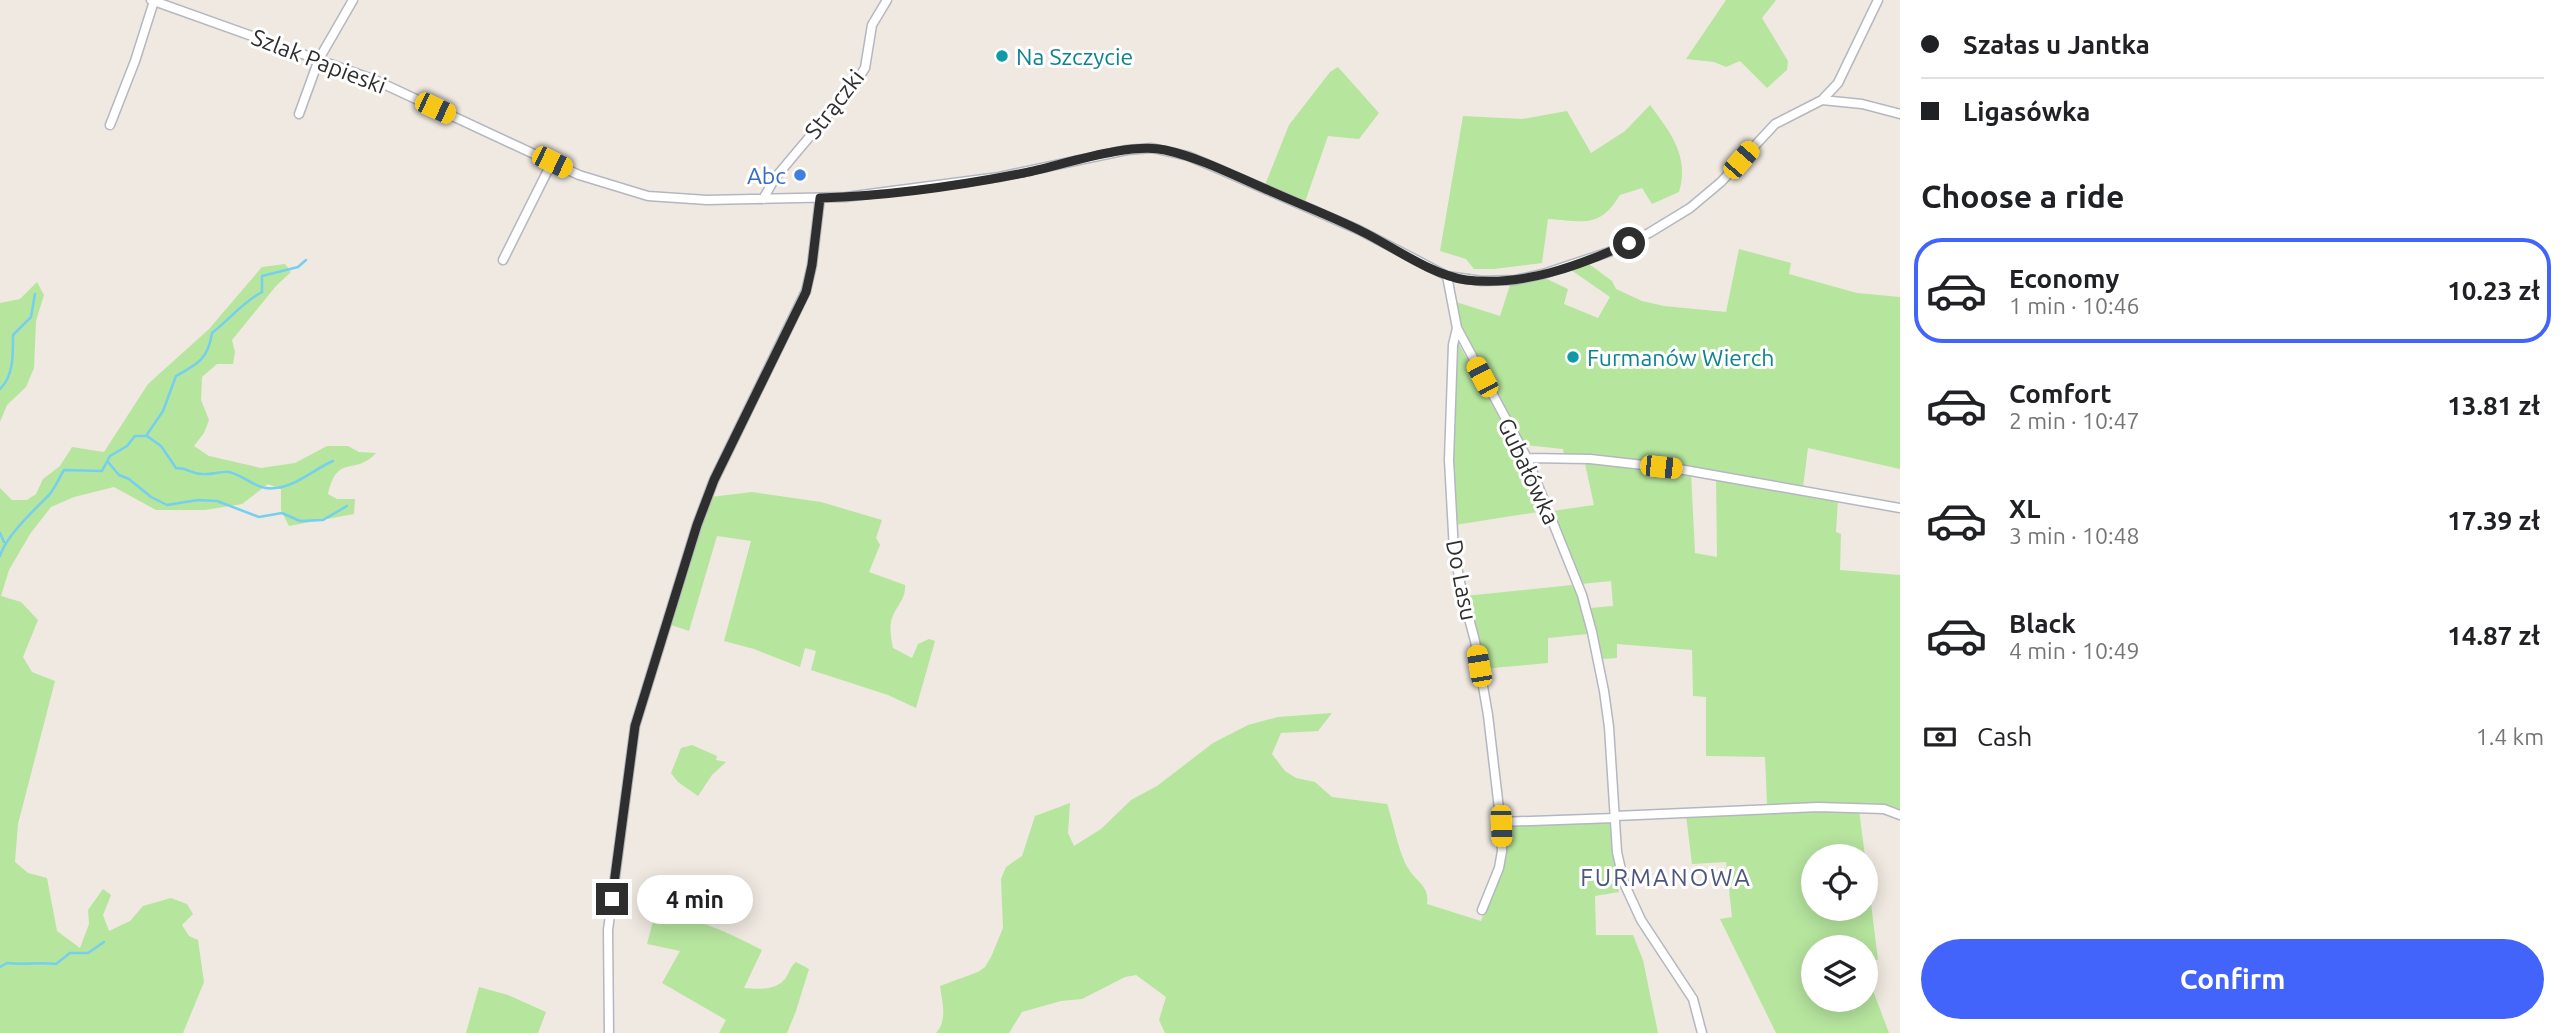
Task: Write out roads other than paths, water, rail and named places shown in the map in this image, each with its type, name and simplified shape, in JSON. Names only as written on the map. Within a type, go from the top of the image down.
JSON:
[{"type":"street","points":[[299,114],[319,59],[353,0]]},
{"type":"street","name":"Strączki","points":[[763,199],[775,178],[858,79],[864,68],[872,25],[887,0]]},
{"type":"street","points":[[1447,276],[1482,281],[1530,278],[1619,247],[1690,208],[1721,182],[1775,124],[1822,100],[1838,83],[1878,0]]},
{"type":"street","points":[[110,125],[135,61],[153,1]]},
{"type":"street","name":"Szlak Papieski","points":[[153,1],[375,80],[552,162],[606,184],[649,196],[707,200],[820,198],[901,191],[999,177],[1127,150],[1152,148],[1188,156],[1359,230],[1447,276]]},
{"type":"street","points":[[1822,100],[1862,104],[1900,114]]},
{"type":"street","points":[[503,260],[552,162]]},
{"type":"street","points":[[609,1033],[608,930],[635,726],[709,492],[806,292],[820,198]]},
{"type":"street","name":"Gubałówka","points":[[1447,276],[1457,328],[1527,458],[1581,595],[1592,632],[1609,727],[1617,852],[1624,883],[1641,920],[1693,999],[1702,1033]]},
{"type":"street","name":"Do Lasu","points":[[1457,328],[1453,345],[1448,460],[1451,507],[1462,593],[1475,641],[1488,715],[1502,851],[1499,868],[1482,910]]},
{"type":"street","points":[[1527,458],[1590,459],[1679,469],[1900,508]]},
{"type":"street","points":[[1500,822],[1818,807],[1884,809],[1900,815]]},
{"type":"waterway","points":[[0,556],[14,532],[49,495],[64,470],[102,471],[110,456],[127,446],[135,436],[146,436],[163,411],[176,376],[201,360],[208,349],[212,333],[262,292],[262,276],[298,267],[306,260]]},
{"type":"waterway","points":[[0,389],[10,371],[13,335],[31,317],[35,294]]},
{"type":"waterway","points":[[147,436],[161,446],[176,468],[199,474],[229,472],[269,488],[291,484],[333,461]]},
{"type":"waterway","points":[[108,462],[119,475],[167,505],[198,500],[217,501],[259,517],[282,513],[300,521],[323,520],[347,506]]},
{"type":"waterway","points":[[0,533],[4,542]]},
{"type":"waterway","points":[[0,967],[7,963],[56,964],[70,953],[88,953],[104,942]]},
{"type":"place","name":"Na Szczycie","points":[[1002,56]]},
{"type":"place","name":"Abc","points":[[800,175]]},
{"type":"place","name":"Furmanów Wierch","points":[[1573,357]]},
{"type":"district","name":"FURMANOWA","points":[[1666,877]]}]
